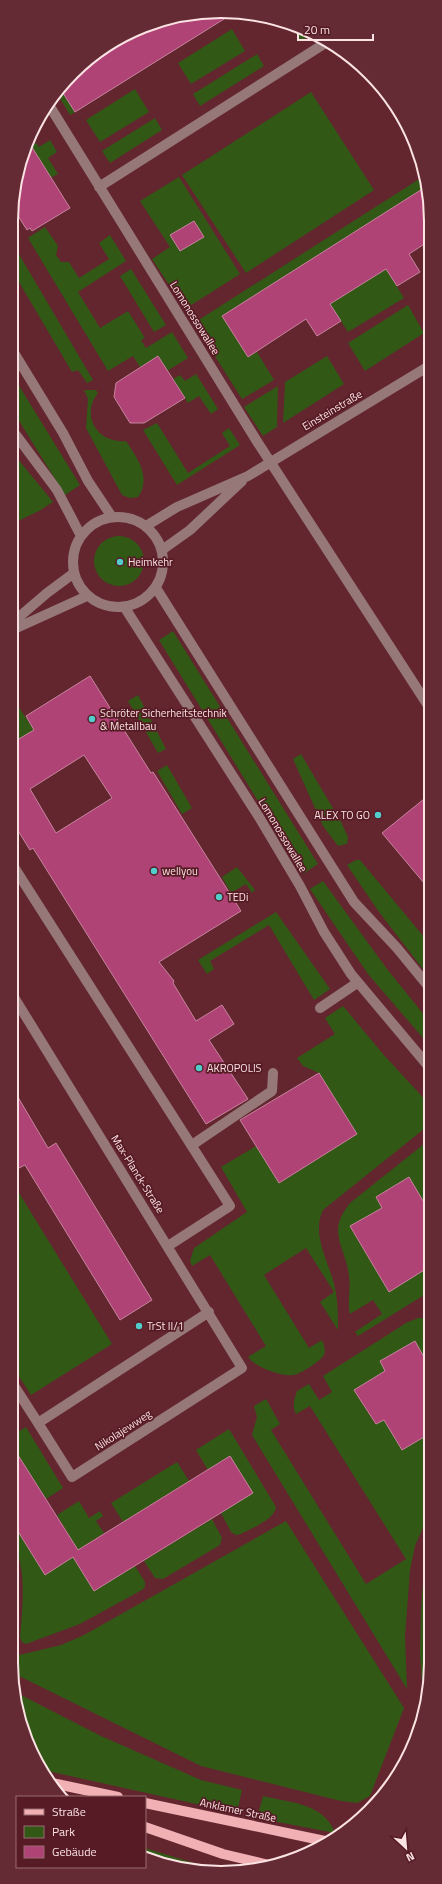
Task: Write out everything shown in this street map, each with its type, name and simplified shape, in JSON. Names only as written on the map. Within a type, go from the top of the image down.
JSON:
[{"type":"main road","points":[[58,1784],[113,1796]]},
{"type":"main road","name":"Anklamer Straße","points":[[146,1803],[320,1840]]},
{"type":"main road","points":[[146,1827],[223,1854],[258,1862]]},
{"type":"street","points":[[99,186],[322,45]]},
{"type":"street","name":"Lomonossowallee","points":[[51,109],[270,462],[424,699]]},
{"type":"street","points":[[18,359],[63,433],[88,481],[112,517]]},
{"type":"street","name":"Einsteinstraße","points":[[146,526],[177,507],[248,476],[424,369]]},
{"type":"street","points":[[18,439],[57,490],[81,536]]},
{"type":"street","name":"Einsteinstraße","points":[[162,550],[190,530],[248,476]]},
{"type":"street","points":[[112,517],[124,517],[136,520],[146,526],[162,550],[164,561],[162,575],[156,588],[142,601],[125,608],[105,606],[87,596],[74,573],[73,560],[75,548],[81,536],[89,527],[112,517]]},
{"type":"street","points":[[18,618],[47,593],[74,573]]},
{"type":"street","points":[[156,588],[354,902],[397,948],[424,981]]},
{"type":"street","points":[[18,627],[87,596]]},
{"type":"street","name":"Lomonossowallee","points":[[125,608],[232,775],[300,886],[324,932],[358,983],[424,1061]]},
{"type":"street","points":[[18,873],[230,1206],[168,1246]]},
{"type":"street","points":[[320,1008],[358,983]]},
{"type":"street","name":"Max-Planck-Straße","points":[[18,1004],[209,1312],[242,1368]]},
{"type":"street","points":[[192,1145],[272,1091],[273,1073]]},
{"type":"street","points":[[38,1423],[209,1312]]},
{"type":"street","name":"Nikolajewweg","points":[[18,1392],[72,1477],[242,1368]]},
{"type":"green space","points":[[232,29],[245,51],[191,84],[178,63]]},
{"type":"green space","points":[[295,32],[299,33],[307,37],[301,41]]},
{"type":"green space","points":[[257,54],[264,66],[200,106],[193,94]]},
{"type":"green space","points":[[135,89],[149,112],[100,142],[86,120]]},
{"type":"green space","points":[[311,92],[374,190],[246,273],[182,175]]},
{"type":"green space","points":[[63,93],[75,112],[70,115],[60,98]]},
{"type":"green space","points":[[155,118],[162,130],[110,163],[102,151]]},
{"type":"green space","points":[[50,140],[57,152],[48,158],[58,174],[50,178],[32,147],[37,143],[39,147]]},
{"type":"green space","points":[[179,177],[240,274],[185,309],[152,259],[170,247],[140,201]]},
{"type":"green space","points":[[420,179],[421,190],[222,316],[248,357],[257,352],[274,380],[242,399],[194,323]]},
{"type":"green space","points":[[45,227],[58,246],[56,255],[61,262],[69,262],[79,278],[109,259],[99,243],[110,235],[126,261],[78,292],[100,328],[128,311],[145,338],[141,340],[146,348],[172,332],[188,358],[167,371],[158,356],[140,367],[133,356],[108,371],[28,238]]},
{"type":"green space","points":[[18,252],[93,380],[87,383],[78,370],[72,372],[18,280]]},
{"type":"green space","points":[[131,269],[166,325],[154,332],[120,276]]},
{"type":"green space","points":[[386,269],[404,298],[348,332],[330,304]]},
{"type":"green space","points":[[408,305],[424,333],[365,371],[348,343]]},
{"type":"green space","points":[[327,356],[344,384],[283,423],[285,382]]},
{"type":"green space","points":[[196,374],[218,409],[211,414],[199,396],[188,403],[173,379],[180,375],[185,381]]},
{"type":"green space","points":[[18,384],[80,485],[65,495],[18,419]]},
{"type":"green space","points":[[278,386],[277,427],[263,436],[244,407]]},
{"type":"green space","points":[[84,390],[96,390],[98,393],[93,402],[91,411],[95,427],[107,438],[116,441],[126,441],[138,461],[144,482],[138,497],[130,498],[122,495],[86,428],[88,399]]},
{"type":"green space","points":[[157,423],[188,473],[230,446],[222,433],[229,428],[240,445],[177,485],[143,430]]},
{"type":"green space","points":[[18,459],[53,502],[39,511],[18,521]]},
{"type":"green space","points":[[114,536],[124,536],[137,543],[144,556],[144,566],[137,579],[124,586],[114,586],[105,582],[98,575],[94,566],[94,556],[98,547],[105,540]]},
{"type":"green space","points":[[173,631],[318,864],[303,874],[159,640]]},
{"type":"green space","points":[[138,695],[166,749],[158,753],[128,701]]},
{"type":"green space","points":[[18,706],[34,730],[18,739]]},
{"type":"green space","points":[[301,754],[341,822],[348,837],[347,844],[338,846],[323,826],[293,759]]},
{"type":"green space","points":[[167,765],[192,808],[182,814],[157,771]]},
{"type":"green space","points":[[356,860],[360,860],[424,937],[424,970],[379,912],[347,865]]},
{"type":"green space","points":[[237,867],[255,890],[252,893],[246,884],[231,893],[222,877]]},
{"type":"green space","points":[[323,881],[387,969],[424,1015],[424,1039],[368,974],[310,889]]},
{"type":"green space","points":[[276,912],[330,989],[314,1000],[269,925],[210,961],[214,969],[207,974],[198,960]]},
{"type":"green space","points":[[343,1006],[383,1054],[424,1099],[424,1129],[323,1210],[320,1220],[320,1241],[334,1283],[338,1307],[338,1330],[320,1302],[334,1292],[306,1248],[264,1275],[309,1348],[322,1340],[325,1351],[322,1358],[310,1367],[300,1373],[288,1375],[275,1373],[262,1368],[251,1361],[248,1357],[266,1346],[210,1255],[192,1266],[190,1261],[194,1248],[247,1212],[221,1167],[256,1146],[280,1183],[357,1134],[319,1073],[303,1066],[297,1058],[335,1034],[325,1018]]},
{"type":"green space","points":[[424,1144],[424,1203],[409,1178],[376,1197],[382,1208],[350,1227],[370,1260],[397,1286],[424,1270],[424,1295],[358,1336],[355,1332],[382,1314],[373,1300],[350,1314],[349,1276],[338,1231],[343,1213],[350,1203]]},
{"type":"green space","points":[[18,1194],[112,1344],[31,1395],[18,1375]]},
{"type":"green space","points":[[418,1318],[424,1318],[424,1357],[415,1342],[381,1362],[385,1371],[354,1390],[375,1424],[384,1420],[402,1450],[424,1437],[424,1525],[415,1546],[410,1570],[405,1636],[407,1689],[252,1435],[257,1417],[254,1406],[266,1399],[280,1424],[271,1430],[366,1584],[406,1559],[310,1406],[296,1414],[294,1403],[297,1391],[309,1384],[319,1400],[332,1392],[323,1376],[406,1323]]},
{"type":"green space","points":[[26,1427],[63,1488],[46,1499],[18,1455],[18,1432]]},
{"type":"green space","points":[[229,1429],[276,1507],[274,1512],[267,1520],[241,1534],[236,1535],[231,1532],[221,1513],[252,1493],[208,1470],[196,1450]]},
{"type":"green space","points":[[177,1462],[189,1481],[123,1522],[111,1503]]},
{"type":"green space","points":[[79,1501],[89,1518],[100,1511],[103,1516],[96,1521],[104,1533],[78,1550],[57,1515]]},
{"type":"green space","points":[[212,1519],[222,1538],[220,1545],[163,1579],[155,1578],[144,1561]]},
{"type":"green space","points":[[286,1521],[404,1708],[370,1796],[357,1803],[341,1801],[201,1766],[18,1675],[18,1655],[61,1645],[84,1635]]},
{"type":"green space","points":[[18,1531],[45,1575],[73,1557],[94,1591],[135,1566],[145,1582],[145,1587],[80,1624],[26,1644],[22,1642],[20,1637],[23,1600],[22,1571],[18,1554]]},
{"type":"green space","points":[[424,1570],[424,1676],[422,1687],[420,1655],[421,1607]]},
{"type":"green space","points":[[21,1695],[101,1736],[201,1780],[242,1790],[237,1813],[49,1771],[33,1741],[25,1716]]},
{"type":"green space","points":[[419,1707],[409,1741],[406,1748]]},
{"type":"green space","points":[[263,1796],[295,1803],[315,1810],[330,1823],[334,1832],[333,1833],[257,1818]]},
{"type":"green space","points":[[146,1848],[199,1865],[168,1859],[146,1852]]},
{"type":"building","points":[[208,18],[226,18],[75,112],[63,93],[77,77],[108,52],[143,33],[168,25]]},
{"type":"building","points":[[32,147],[70,208],[32,231],[30,228],[27,230],[18,216],[18,208],[22,181]]},
{"type":"building","points":[[421,190],[424,208],[424,244],[409,254],[420,272],[397,286],[386,269],[330,304],[341,321],[317,336],[306,319],[248,357],[222,316]]},
{"type":"building","points":[[194,221],[204,237],[180,251],[170,235]]},
{"type":"building","points":[[158,356],[185,398],[144,423],[130,423],[114,397],[116,383]]},
{"type":"building","points":[[90,676],[241,911],[159,962],[174,981],[173,983],[196,1021],[222,1005],[234,1024],[209,1040],[248,1099],[206,1124],[33,848],[30,850],[18,831],[18,739],[34,730],[26,716]],"holes":[[[84,755],[112,798],[56,833],[30,789]]]},
{"type":"building","points":[[424,799],[424,883],[382,833]]},
{"type":"building","points":[[319,1073],[357,1134],[279,1183],[240,1120]]},
{"type":"building","points":[[18,1097],[48,1148],[56,1143],[152,1300],[120,1320],[25,1165],[19,1168]]},
{"type":"building","points":[[409,1177],[424,1202],[424,1270],[389,1292],[350,1226],[382,1208],[376,1197]]},
{"type":"building","points":[[415,1341],[424,1357],[424,1437],[402,1450],[384,1420],[376,1424],[354,1390],[385,1371],[380,1361]]},
{"type":"building","points":[[18,1455],[78,1550],[230,1456],[253,1493],[94,1591],[73,1557],[45,1575],[18,1531]]},
{"type":"place","name":"Heimkehr","points":[[120,562]]},
{"type":"place","name":"Schröter Sicherheitstechnik & Metallbau","points":[[92,719]]},
{"type":"place","name":"ALEX TO GO","points":[[378,815]]},
{"type":"place","name":"wellyou","points":[[154,871]]},
{"type":"place","name":"TEDi","points":[[219,897]]},
{"type":"place","name":"AKROPOLIS","points":[[199,1068]]},
{"type":"place","name":"TrSt II/1","points":[[139,1326]]}]
